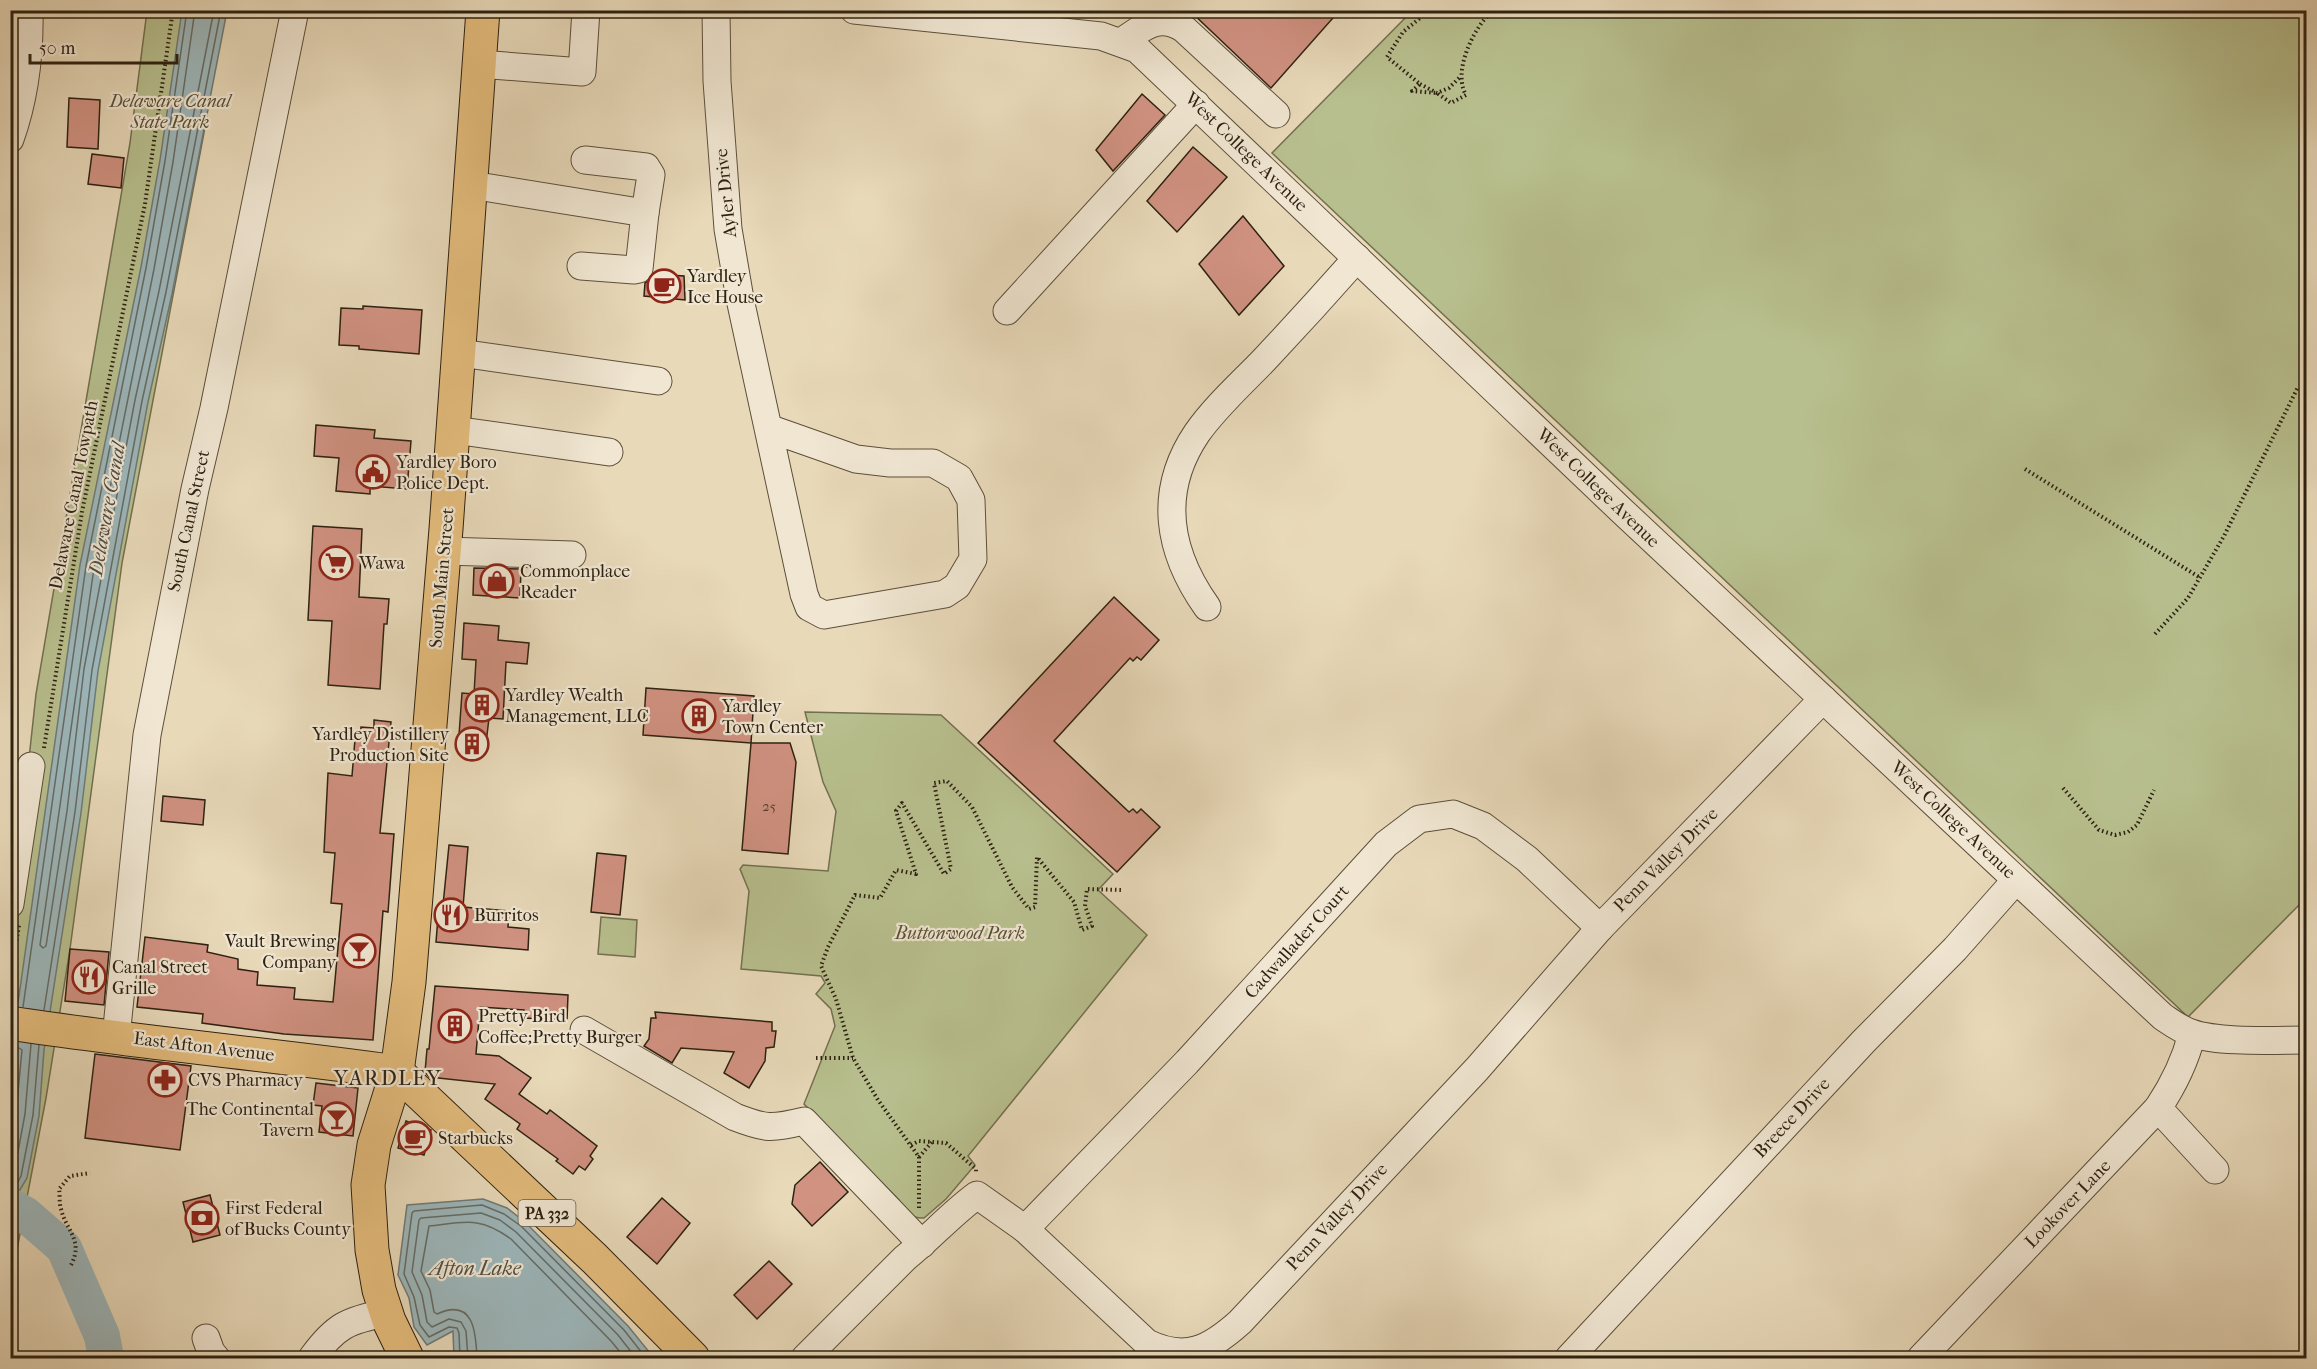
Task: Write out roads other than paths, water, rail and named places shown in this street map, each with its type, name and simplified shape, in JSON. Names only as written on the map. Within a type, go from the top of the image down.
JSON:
[{"type":"main road","name":"South Main Street","points":[[407,1359],[386,1313],[379,1290],[372,1250],[368,1185],[374,1145],[397,1072],[409,982],[460,353],[483,10]]},
{"type":"main road","name":"East Afton Avenue","points":[[10,1023],[278,1055],[397,1072]]},
{"type":"main road","name":"PA 332","points":[[397,1072],[595,1259],[693,1359]]},
{"type":"street","points":[[10,139],[21,109],[28,64],[29,10]]},
{"type":"street","name":"South Canal Street","points":[[116,1037],[147,735],[195,489],[214,408],[296,10]]},
{"type":"street","points":[[479,64],[582,72],[586,10]]},
{"type":"street","name":"Ayler Drive","points":[[716,10],[721,139],[728,229],[740,299],[804,594],[809,608],[824,615],[945,594],[957,586],[973,559],[971,500],[959,478],[933,464],[856,459],[768,428]]},
{"type":"street","name":"West College Avenue","points":[[854,10],[1101,36],[1137,49],[1822,699],[2163,1017],[2192,1034],[2210,1038],[2307,1040]]},
{"type":"street","points":[[1121,42],[1148,24],[1163,21],[1174,23],[1184,29],[1276,114]]},
{"type":"street","points":[[1007,311],[1196,104]]},
{"type":"street","points":[[581,266],[639,269],[651,175],[645,167],[585,160]]},
{"type":"street","points":[[471,185],[645,213]]},
{"type":"street","points":[[1207,607],[1178,556],[1172,530],[1172,493],[1182,460],[1197,433],[1225,400],[1357,258]]},
{"type":"street","points":[[460,353],[658,381]]},
{"type":"street","points":[[454,430],[609,452]]},
{"type":"street","points":[[444,551],[572,555]]},
{"type":"street","name":"Penn Valley Drive","points":[[922,1244],[954,1211],[977,1195],[1025,1229],[1147,1343],[1169,1352],[1188,1352],[1205,1348],[1219,1341],[1240,1322],[1477,1069],[1600,928],[1822,699]]},
{"type":"street","points":[[15,910],[37,759]]},
{"type":"street","name":"Cadwallader Court","points":[[1025,1229],[1187,1062],[1386,844],[1419,819],[1453,814],[1483,826],[1527,859],[1600,928]]},
{"type":"street","name":"Breece Drive","points":[[1569,1359],[2016,880]]},
{"type":"street","points":[[584,1030],[735,1118],[762,1128],[775,1128],[804,1121],[922,1244],[905,1258],[805,1359]]},
{"type":"street","name":"Lookover Lane","points":[[1921,1359],[2158,1108],[2175,1082],[2186,1059],[2192,1034]]},
{"type":"street","points":[[2158,1108],[2215,1170]]},
{"type":"street","points":[[312,1359],[339,1328],[357,1318],[386,1313]]},
{"type":"water","name":"Delaware Canal","points":[[182,11],[227,11],[172,294],[148,402],[98,671],[81,813],[44,1050],[39,1116],[27,1178],[18,1193],[15,1220],[11,1219],[11,1040],[80,565],[141,267],[160,160]]},
{"type":"water","name":"Afton Lake","points":[[483,1199],[507,1208],[525,1222],[628,1326],[654,1358],[454,1358],[453,1331],[427,1345],[414,1327],[409,1298],[398,1275],[407,1205]]},
{"type":"waterway","points":[[10,1206],[26,1215],[64,1248],[102,1336],[106,1358]]},
{"type":"place","name":"Yardley Ice House","points":[[664,286]]},
{"type":"place","name":"Yardley Boro Police Dept.","points":[[373,472]]},
{"type":"place","name":"Wawa","points":[[336,563]]},
{"type":"place","name":"Commonplace Reader","points":[[497,581]]},
{"type":"place","name":"Yardley Wealth Management, LLC","points":[[482,705]]},
{"type":"place","name":"Yardley Town Center","points":[[699,716]]},
{"type":"place","name":"Yardley Distillery Production Site","points":[[472,744]]},
{"type":"place","name":"Burritos","points":[[451,915]]},
{"type":"place","name":"Vault Brewing Company","points":[[359,951]]},
{"type":"place","name":"Canal Street Grille","points":[[89,977]]},
{"type":"place","name":"Pretty Bird Coffee;Pretty Burger","points":[[455,1026]]},
{"type":"place","name":"CVS Pharmacy","points":[[165,1080]]},
{"type":"place","name":"The Continental Tavern","points":[[337,1119]]},
{"type":"place","name":"Starbucks","points":[[415,1138]]},
{"type":"place","name":"First Federal of Bucks County","points":[[202,1218]]},
{"type":"district","name":"YARDLEY","points":[[388,1078]]},
{"type":"park label","name":"Delaware Canal State Park","points":[[170,111]]},
{"type":"park label","name":"Buttonwood Park","points":[[960,933]]}]
